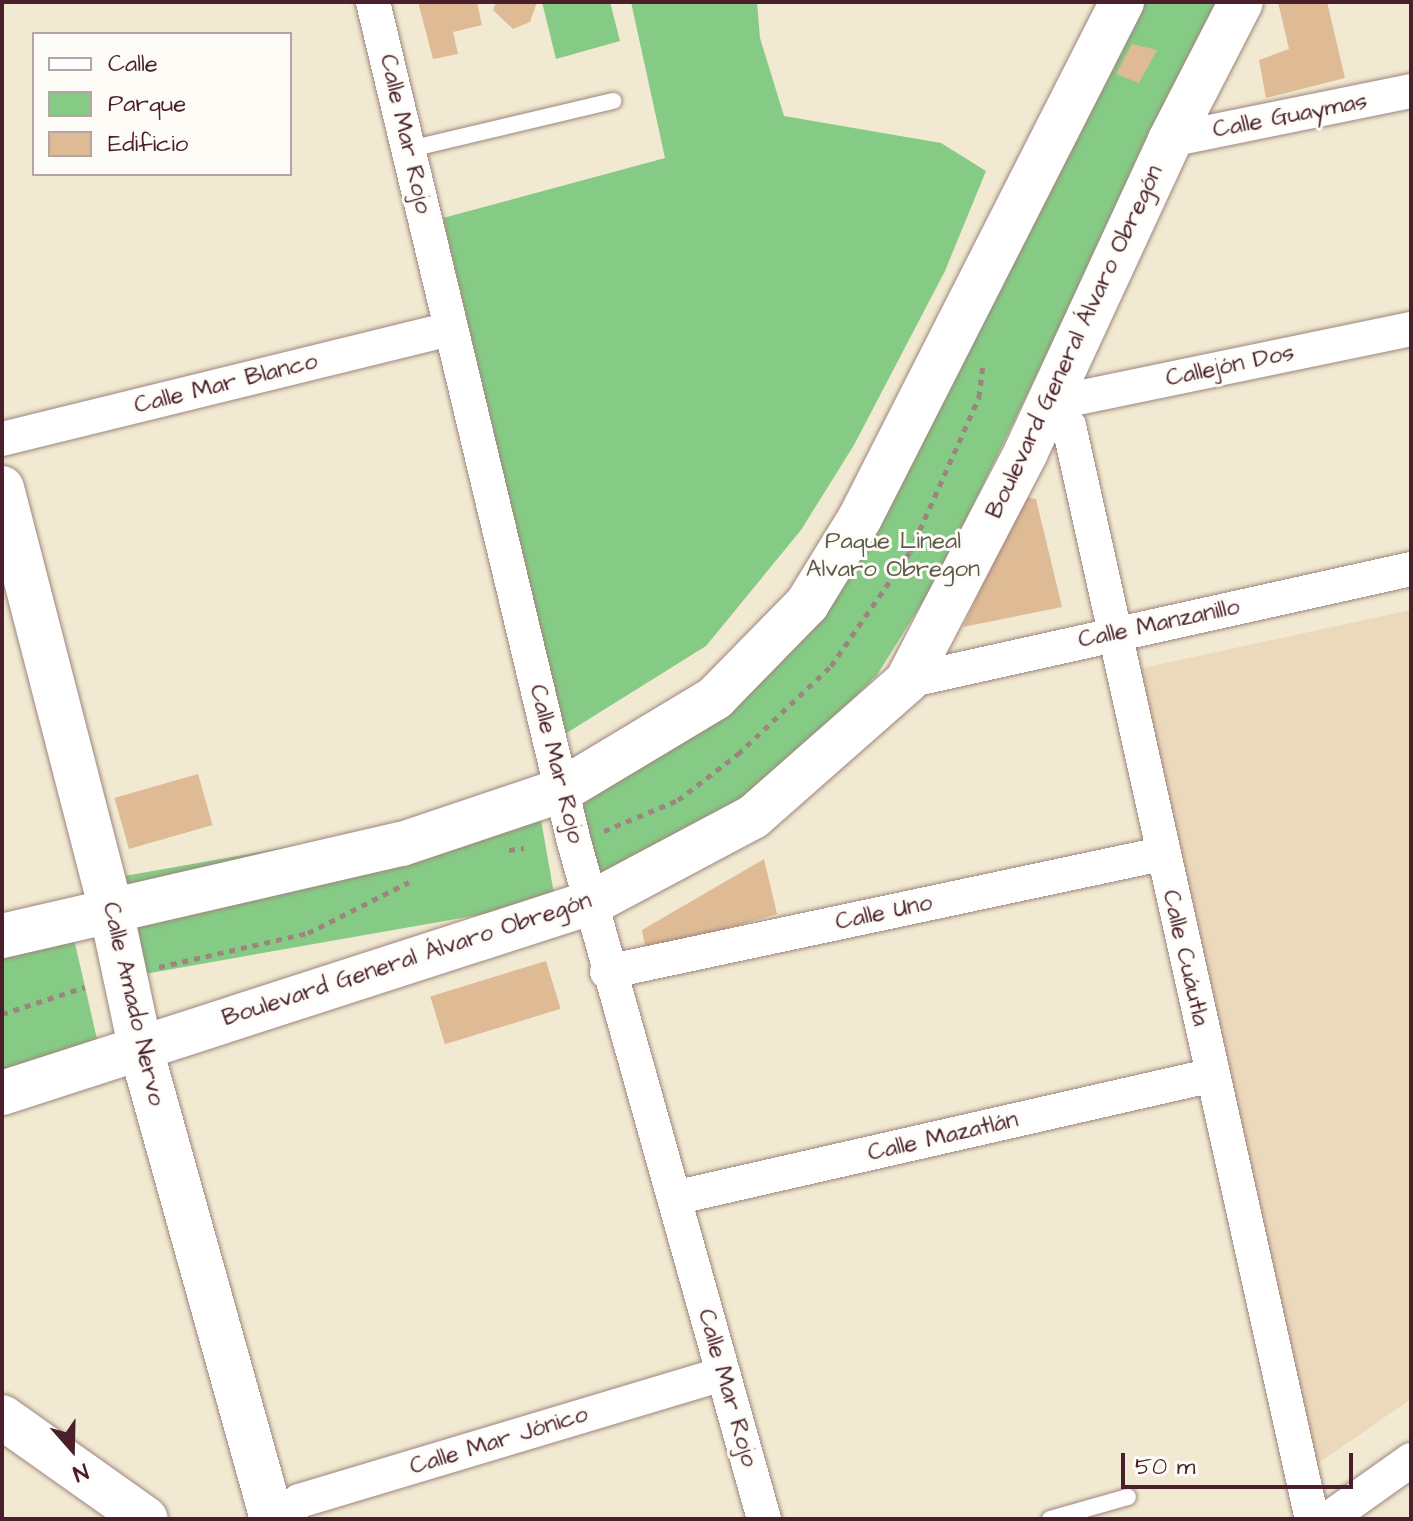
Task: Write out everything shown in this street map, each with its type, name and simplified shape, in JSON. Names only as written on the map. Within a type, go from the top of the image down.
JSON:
[{"type":"main road","points":[[2,936],[402,844],[562,790],[715,698],[807,604],[929,391],[1122,2]]},
{"type":"main road","name":"Boulevard General Álvaro Obregón","points":[[2,1093],[593,902],[753,817],[907,681],[1049,404],[1170,140],[1241,2]]},
{"type":"main road","name":"Calle Amado Nervo","points":[[2,488],[111,910],[140,1046],[272,1519]]},
{"type":"main road","points":[[2,1417],[146,1519]]},
{"type":"street","name":"Calle Mar Rojo","points":[[373,2],[410,149],[449,329],[562,790],[593,902],[607,972],[764,1519]]},
{"type":"street","name":"Calle Guaymas","points":[[1170,140],[1411,91]]},
{"type":"street","name":"Calle Mar Blanco","points":[[2,439],[449,329]]},
{"type":"street","name":"Callejón Dos","points":[[1049,404],[1411,329]]},
{"type":"street","name":"Calle Cuáutla","points":[[1049,404],[1069,426],[1161,854],[1312,1519]]},
{"type":"street","name":"Calle Manzanillo","points":[[907,681],[1411,569]]},
{"type":"street","name":"Calle Uno","points":[[607,972],[1161,854]]},
{"type":"street","name":"Calle Mazatlán","points":[[674,1198],[1213,1075]]},
{"type":"street","name":"Calle Mar Jónico","points":[[280,1519],[299,1501],[723,1374]]},
{"type":"street","points":[[1328,1519],[1411,1460]]},
{"type":"lane","points":[[410,149],[613,101]]},
{"type":"lane","points":[[1050,1519],[1128,1497]]},
{"type":"path","points":[[499,851],[524,848]]},
{"type":"path","points":[[143,971],[308,933],[414,880]]},
{"type":"path","points":[[2,1014],[85,987]]},
{"type":"shaded area","points":[[1411,610],[1411,1399],[1314,1466],[1138,669]]},
{"type":"green space","points":[[542,2],[610,2],[620,41],[556,59]]},
{"type":"green space","points":[[631,2],[757,2],[760,38],[784,116],[941,143],[986,171],[945,271],[854,445],[801,530],[706,646],[565,734],[443,218],[665,158]]},
{"type":"green space","name":"Paque Lineal Alvaro Obregon","points":[[1110,2],[1219,2],[937,579],[877,675],[788,764],[701,829],[574,891],[556,797],[804,607]]},
{"type":"green space","points":[[538,803],[555,901],[109,980],[92,882]]},
{"type":"green space","points":[[71,926],[97,1039],[2,1071],[2,945]]},
{"type":"building","points":[[418,2],[477,2],[482,25],[453,32],[458,54],[433,59]]},
{"type":"building","points":[[496,2],[537,2],[530,22],[513,29],[493,10]]},
{"type":"building","points":[[1278,2],[1327,2],[1345,78],[1266,98],[1259,60],[1289,49]]},
{"type":"building","points":[[1132,44],[1157,50],[1139,83],[1116,74]]},
{"type":"building","points":[[1024,497],[1036,499],[1062,607],[963,627]]},
{"type":"building","points":[[198,774],[213,825],[129,849],[114,798]]},
{"type":"building","points":[[764,859],[777,914],[652,950],[645,946],[642,930]]},
{"type":"building","points":[[546,961],[561,1009],[445,1044],[430,996]]}]
